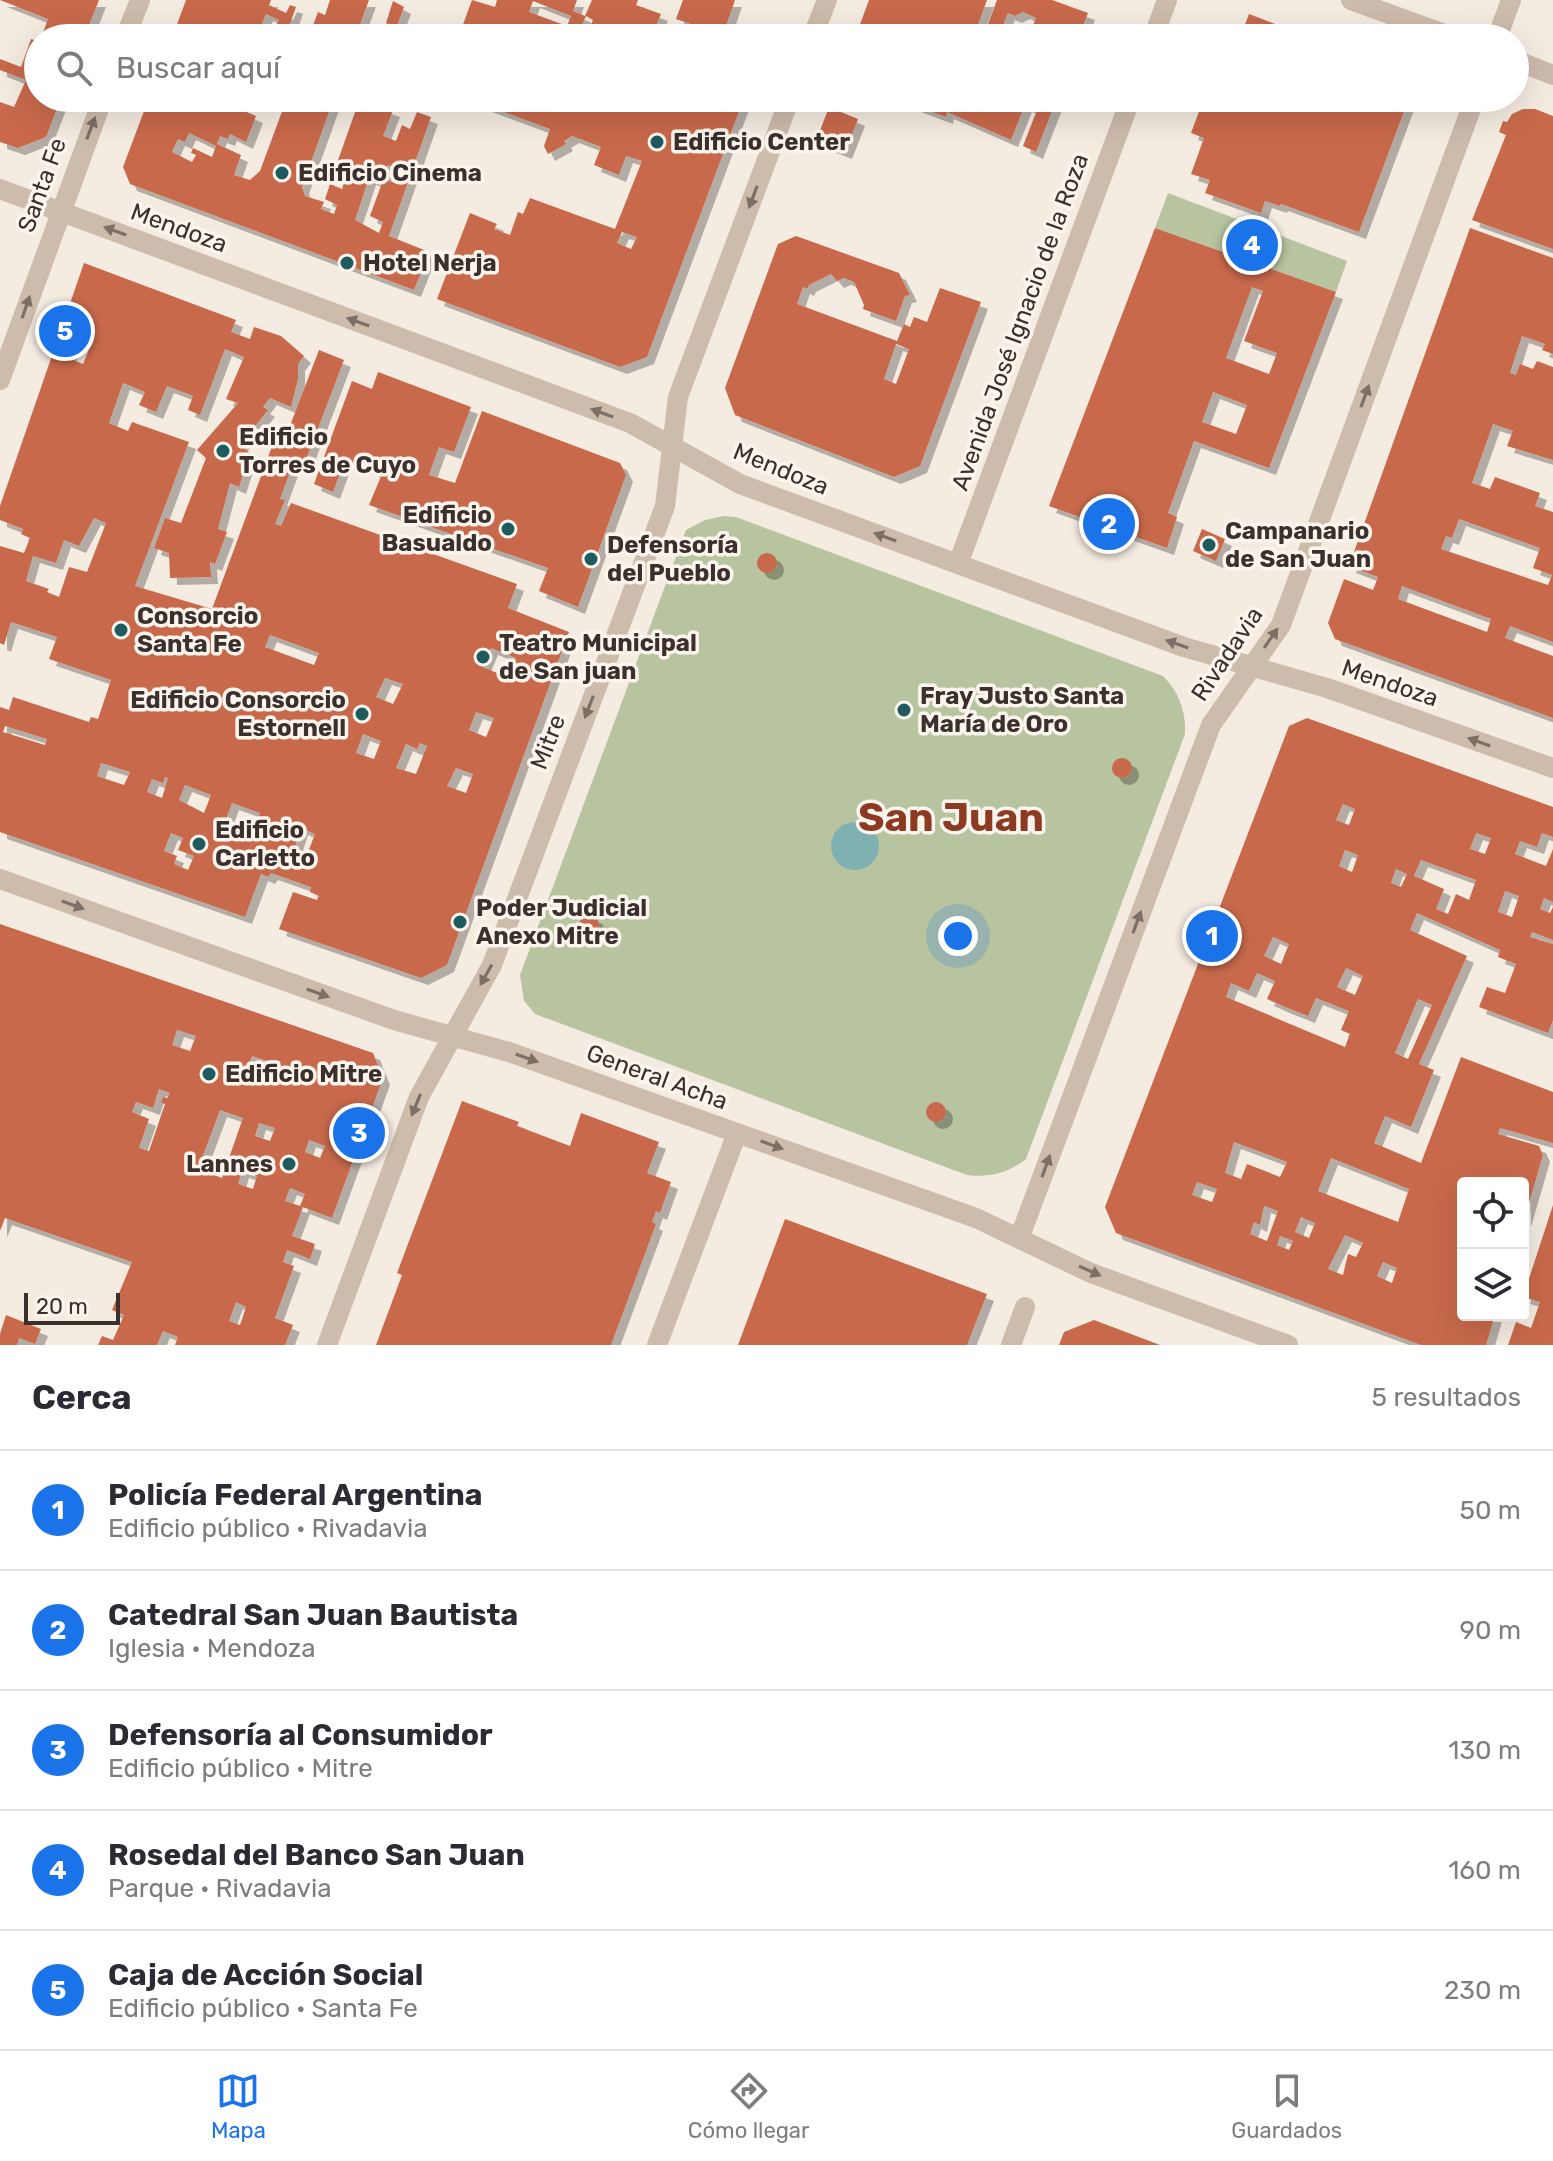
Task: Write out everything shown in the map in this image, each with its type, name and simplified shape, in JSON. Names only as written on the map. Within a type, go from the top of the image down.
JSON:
[{"type":"street","points":[[131,24],[140,0]]},
{"type":"street","points":[[818,24],[827,0]]},
{"type":"street","points":[[1158,24],[1167,0]]},
{"type":"street","points":[[1351,0],[1417,24]]},
{"type":"street","points":[[1502,24],[1511,0]]},
{"type":"street","points":[[1529,66],[1553,75]]},
{"type":"street","name":"Santa Fe","points":[[0,380],[98,112]]},
{"type":"street","name":"Mitre","points":[[327,1345],[419,1097],[492,965],[665,506],[678,397],[785,112]]},
{"type":"street","name":"Avenida José Ignacio de la Roza","points":[[958,564],[1126,112]]},
{"type":"street","name":"Rivadavia","points":[[1019,1239],[1211,725],[1281,625],[1470,112]]},
{"type":"street","name":"Mendoza","points":[[0,189],[630,423],[740,484],[1184,647],[1327,688],[1553,768]]},
{"type":"street","name":"General Acha","points":[[0,879],[394,1020],[509,1052],[976,1218],[1091,1273],[1288,1345]]},
{"type":"street","points":[[657,1345],[737,1133]]},
{"type":"street","points":[[1011,1345],[1025,1307]]},
{"type":"green space","points":[[1168,193],[1347,261],[1336,292],[1155,228]]},
{"type":"green space","points":[[736,517],[1163,676],[1180,702],[1185,734],[1026,1159],[1012,1168],[991,1175],[967,1175],[535,1014],[524,1001],[520,975],[686,530],[705,520]]},
{"type":"water","points":[[855,822],[872,829],[879,846],[872,863],[855,870],[838,863],[831,846],[838,829]]},
{"type":"building","points":[[0,0],[99,0],[90,24],[46,24],[48,19]]},
{"type":"building","points":[[186,0],[271,0],[269,5],[286,13],[290,5],[296,7],[290,24],[277,24],[279,20],[266,14],[262,24],[177,24]]},
{"type":"building","points":[[330,0],[369,0],[360,24],[314,24],[318,12],[325,15]]},
{"type":"building","points":[[472,0],[495,7],[497,0],[577,0],[573,11],[585,16],[592,0],[638,0],[636,5],[661,14],[657,24],[591,24],[593,20],[586,16],[582,24],[568,24],[571,16],[533,1],[529,12],[562,24],[463,24]]},
{"type":"building","points":[[683,0],[735,0],[727,24],[691,24],[676,19]]},
{"type":"building","points":[[869,0],[987,0],[978,24],[860,24]]},
{"type":"building","points":[[997,0],[1052,0],[1088,13],[1084,24],[1034,24],[1036,18],[1023,12],[1015,16],[1008,13],[1003,24],[988,24]]},
{"type":"building","points":[[393,1],[404,7],[398,24],[386,23]]},
{"type":"building","points":[[1249,14],[1275,24],[1245,24]]},
{"type":"building","points":[[0,59],[21,67],[24,59],[24,79],[0,70]]},
{"type":"building","points":[[24,84],[24,112],[56,112],[46,137],[18,148],[0,142],[0,102],[14,107]]},
{"type":"building","points":[[1535,109],[1553,116],[1553,249],[1472,220],[1506,135],[1499,132],[1503,121],[1507,122],[1512,114]]},
{"type":"building","points":[[144,112],[247,112],[256,116],[246,142],[230,134],[228,139],[220,136],[217,144],[241,155],[234,175],[250,180],[260,171],[282,112],[329,112],[302,187],[305,196],[324,202],[321,209],[334,214],[337,205],[325,199],[330,184],[342,189],[348,171],[336,166],[355,112],[392,112],[383,136],[396,141],[402,125],[410,129],[417,112],[431,117],[389,236],[424,250],[427,257],[414,290],[130,184],[123,167]],"holes":[[[189,133],[216,146],[212,157],[193,148],[191,153],[196,155],[192,162],[172,152],[178,139],[185,142]],[[388,165],[401,171],[397,184],[383,178]],[[369,178],[382,183],[370,216],[383,222],[379,233],[355,220]]]},
{"type":"building","points":[[504,112],[739,112],[647,357],[620,367],[437,299],[470,213],[497,224],[494,229],[510,235],[518,212],[523,214],[530,198],[615,229],[642,161],[626,156],[619,175],[594,165],[601,147],[572,136],[564,141],[566,144],[548,154],[544,146],[550,129]],"holes":[[[622,232],[637,237],[631,249],[617,243]]]},
{"type":"building","points":[[827,112],[841,112],[858,119],[845,152],[816,141]]},
{"type":"building","points":[[947,112],[1022,112],[1011,140]]},
{"type":"building","points":[[1036,112],[1052,112],[1036,152],[1023,146]]},
{"type":"building","points":[[1199,112],[1404,112],[1359,232],[1281,204],[1265,201],[1261,213],[1205,193],[1210,180],[1191,174],[1204,138],[1191,133]]},
{"type":"building","points":[[1155,228],[1336,292],[1269,468],[1194,441],[1168,513],[1177,517],[1167,548],[1049,506]],"holes":[[[1252,287],[1263,291],[1244,341],[1277,353],[1269,374],[1226,358]],[[1213,392],[1247,405],[1236,434],[1202,422]]]},
{"type":"building","points":[[1470,228],[1553,258],[1553,354],[1542,350],[1545,344],[1522,336],[1510,373],[1516,375],[1520,364],[1533,369],[1537,361],[1553,367],[1553,460],[1507,446],[1513,431],[1493,424],[1472,483],[1490,489],[1495,477],[1540,493],[1535,506],[1553,512],[1553,642],[1510,626],[1505,638],[1553,656],[1553,718],[1335,639],[1328,623],[1344,579],[1373,590],[1378,577],[1349,566]],"holes":[[[1459,519],[1540,548],[1533,568],[1552,575],[1548,585],[1441,549],[1446,536],[1452,538]],[[1402,586],[1491,619],[1487,632],[1398,599]]]},
{"type":"building","points":[[796,236],[899,273],[910,295],[905,296],[896,321],[863,309],[854,282],[844,278],[837,281],[831,274],[807,289],[803,287],[797,304],[897,341],[904,324],[910,327],[914,317],[927,322],[940,288],[981,302],[920,466],[894,477],[735,415],[725,388],[778,244]],"holes":[[[896,344],[909,349],[896,384],[884,379]]]},
{"type":"building","points":[[84,263],[236,320],[231,332],[250,339],[254,327],[281,336],[304,356],[298,364],[298,379],[291,407],[270,398],[263,407],[268,410],[240,445],[250,453],[239,487],[230,483],[218,529],[227,532],[215,564],[210,562],[211,577],[170,578],[169,553],[154,548],[165,518],[181,523],[206,458],[197,450],[238,403],[226,399],[244,357],[225,349],[200,415],[188,410],[193,396],[167,386],[156,412],[139,405],[145,392],[123,383],[109,423],[128,431],[132,422],[189,442],[135,586],[212,609],[274,441],[283,444],[319,350],[344,360],[304,465],[294,461],[280,499],[285,500],[275,524],[281,526],[291,503],[517,584],[508,608],[569,632],[447,965],[421,978],[279,929],[293,892],[317,900],[319,896],[310,892],[311,887],[271,873],[268,877],[261,874],[245,917],[0,832],[0,707],[9,710],[13,697],[89,722],[91,717],[98,719],[111,680],[49,659],[57,637],[11,622],[4,645],[0,643],[0,546],[24,553],[30,538],[21,534],[23,529],[0,520],[0,506]],"holes":[[[85,317],[89,319],[84,332],[94,337],[83,364],[68,358]],[[94,518],[106,523],[87,572],[69,567],[59,597],[47,592],[49,589],[26,581],[33,556],[56,563],[64,540],[79,546]],[[270,635],[319,653],[314,665],[265,647]],[[491,648],[516,658],[509,678],[483,667]],[[385,678],[403,684],[393,704],[376,697]],[[476,712],[494,718],[486,737],[469,730]],[[5,726],[47,739],[45,745],[3,732]],[[363,734],[381,741],[374,759],[356,753]],[[420,743],[427,746],[416,774],[396,768],[406,744],[417,749]],[[101,763],[130,772],[124,785],[97,776]],[[456,768],[473,774],[466,793],[447,786]],[[165,777],[168,778],[162,798],[147,792],[152,779],[163,783]],[[185,785],[211,795],[204,813],[179,800]],[[232,803],[260,813],[253,832],[225,822]],[[301,828],[315,834],[308,852],[295,847]],[[171,833],[183,838],[178,850],[194,856],[188,870],[174,864],[177,856],[164,851]]]},
{"type":"building","points":[[378,372],[471,407],[454,452],[439,447],[429,475],[455,483],[482,411],[620,463],[626,475],[578,607],[539,591],[548,568],[369,505],[382,474],[345,459],[333,492],[314,484],[352,381],[372,389]]},
{"type":"building","name":"Campanario de San Juan","points":[[1202,529],[1225,539],[1216,561],[1193,551]]},
{"type":"building","points":[[763,553],[771,553],[777,563],[771,573],[763,573],[757,567],[757,559]]},
{"type":"building","points":[[1307,718],[1553,807],[1553,837],[1542,833],[1537,847],[1520,841],[1515,854],[1546,866],[1553,849],[1553,902],[1544,898],[1540,909],[1550,913],[1553,907],[1553,940],[1532,932],[1530,937],[1553,944],[1553,1020],[1548,1033],[1479,1007],[1487,987],[1505,993],[1516,964],[1498,957],[1500,950],[1417,913],[1410,930],[1467,956],[1419,1064],[1434,1070],[1411,1127],[1385,1116],[1374,1143],[1421,1163],[1461,1057],[1553,1092],[1553,1143],[1500,1128],[1498,1134],[1539,1146],[1543,1155],[1529,1203],[1529,1177],[1457,1177],[1457,1321],[1493,1321],[1486,1345],[1421,1345],[1116,1233],[1105,1207],[1289,726]],"holes":[[[1343,804],[1355,809],[1349,825],[1336,820]],[[1476,833],[1491,838],[1485,854],[1470,849]],[[1345,850],[1358,855],[1352,872],[1339,866]],[[1421,860],[1476,880],[1469,900],[1456,894],[1448,914],[1436,909],[1444,889],[1414,876]],[[1396,869],[1407,874],[1401,887],[1391,883]],[[1505,891],[1519,896],[1512,917],[1498,912]],[[1273,937],[1289,944],[1281,964],[1264,956]],[[1346,968],[1363,976],[1355,995],[1337,987]],[[1257,973],[1275,981],[1267,999],[1285,1007],[1308,1016],[1316,998],[1349,1011],[1341,1030],[1350,1034],[1345,1047],[1226,997],[1231,983],[1249,991]],[[1418,999],[1432,1005],[1408,1059],[1395,1053]],[[1234,1142],[1287,1162],[1280,1177],[1247,1164],[1241,1179],[1225,1173]],[[1331,1158],[1409,1189],[1398,1222],[1318,1191]],[[1197,1182],[1217,1189],[1212,1202],[1192,1195]],[[1264,1206],[1278,1211],[1267,1241],[1250,1234],[1254,1222],[1260,1225]],[[1301,1217],[1315,1223],[1309,1238],[1295,1232]],[[1345,1235],[1363,1243],[1356,1257],[1348,1254],[1343,1275],[1328,1269]],[[1280,1236],[1293,1241],[1289,1250],[1277,1245]],[[1383,1262],[1397,1268],[1392,1283],[1377,1276]]]},
{"type":"building","points":[[1122,758],[1129,761],[1132,768],[1129,775],[1122,778],[1115,775],[1112,768],[1115,761]]},
{"type":"building","points":[[585,915],[593,915],[599,925],[593,935],[585,935],[579,929],[579,921]]},
{"type":"building","points":[[0,924],[373,1053],[383,1078],[332,1218],[303,1207],[292,1236],[315,1244],[310,1259],[287,1250],[283,1262],[294,1266],[275,1318],[293,1325],[285,1345],[175,1345],[178,1337],[163,1331],[157,1345],[98,1345],[102,1336],[113,1340],[124,1315],[112,1310],[132,1262],[5,1218],[0,1231]],"holes":[[[177,1030],[196,1036],[190,1051],[172,1045]],[[252,1056],[288,1068],[283,1084],[247,1072]],[[159,1089],[170,1093],[167,1098],[163,1097],[161,1103],[165,1104],[149,1151],[139,1148],[149,1119],[132,1112],[136,1102],[153,1108]],[[220,1110],[243,1118],[222,1178],[198,1169]],[[259,1123],[275,1128],[270,1141],[255,1136]],[[309,1140],[325,1146],[320,1158],[305,1152]],[[242,1171],[257,1176],[253,1189],[238,1184]],[[290,1188],[305,1194],[300,1206],[285,1201]],[[236,1302],[246,1307],[240,1325],[229,1321]]]},
{"type":"building","points":[[462,1101],[519,1122],[517,1126],[570,1146],[581,1113],[659,1142],[647,1173],[671,1182],[660,1213],[656,1211],[652,1222],[656,1224],[611,1345],[376,1345],[402,1275],[397,1273]]},
{"type":"building","points":[[936,1102],[943,1105],[946,1112],[943,1119],[936,1122],[929,1119],[926,1112],[929,1105]]},
{"type":"building","points":[[1553,1205],[1553,1345],[1508,1345],[1516,1322],[1531,1328],[1540,1302],[1529,1299],[1529,1279]]},
{"type":"building","points":[[785,1219],[987,1294],[967,1345],[738,1345]]},
{"type":"building","points":[[6,1315],[41,1329],[35,1344],[19,1338],[17,1345],[0,1345]]},
{"type":"building","points":[[1094,1320],[1160,1345],[1059,1345],[1064,1332]]},
{"type":"place","name":"Edificio Center","points":[[657,142]]},
{"type":"place","name":"Edificio Cinema","points":[[282,173]]},
{"type":"place","name":"Rosedal del Banco San Juan","points":[[1252,245]]},
{"type":"place","name":"Hotel Nerja","points":[[347,263]]},
{"type":"place","name":"Caja de Acción Social","points":[[65,331]]},
{"type":"place","name":"Edificio Torres de Cuyo","points":[[223,451]]},
{"type":"place","name":"Catedral San Juan Bautista","points":[[1109,524]]},
{"type":"place","name":"Edificio Basualdo","points":[[508,529]]},
{"type":"place","name":"Campanario de San Juan","points":[[1209,545]]},
{"type":"place","name":"Defensoría del Pueblo","points":[[591,559]]},
{"type":"place","name":"Consorcio Santa Fe","points":[[121,630]]},
{"type":"place","name":"Teatro Municipal de San juan","points":[[483,657]]},
{"type":"place","name":"Fray Justo Santa María de Oro","points":[[904,710]]},
{"type":"place","name":"Edificio Consorcio Estornell","points":[[362,714]]},
{"type":"place","name":"Edificio Carletto","points":[[199,844]]},
{"type":"place","name":"Poder Judicial Anexo Mitre","points":[[460,922]]},
{"type":"place","name":"Policía Federal Argentina","points":[[1212,936]]},
{"type":"place","name":"Edificio Mitre","points":[[209,1074]]},
{"type":"place","name":"Defensoría al Consumidor","points":[[359,1133]]},
{"type":"place","name":"Lannes","points":[[289,1164]]},
{"type":"district","name":"San Juan","points":[[951,817]]}]
